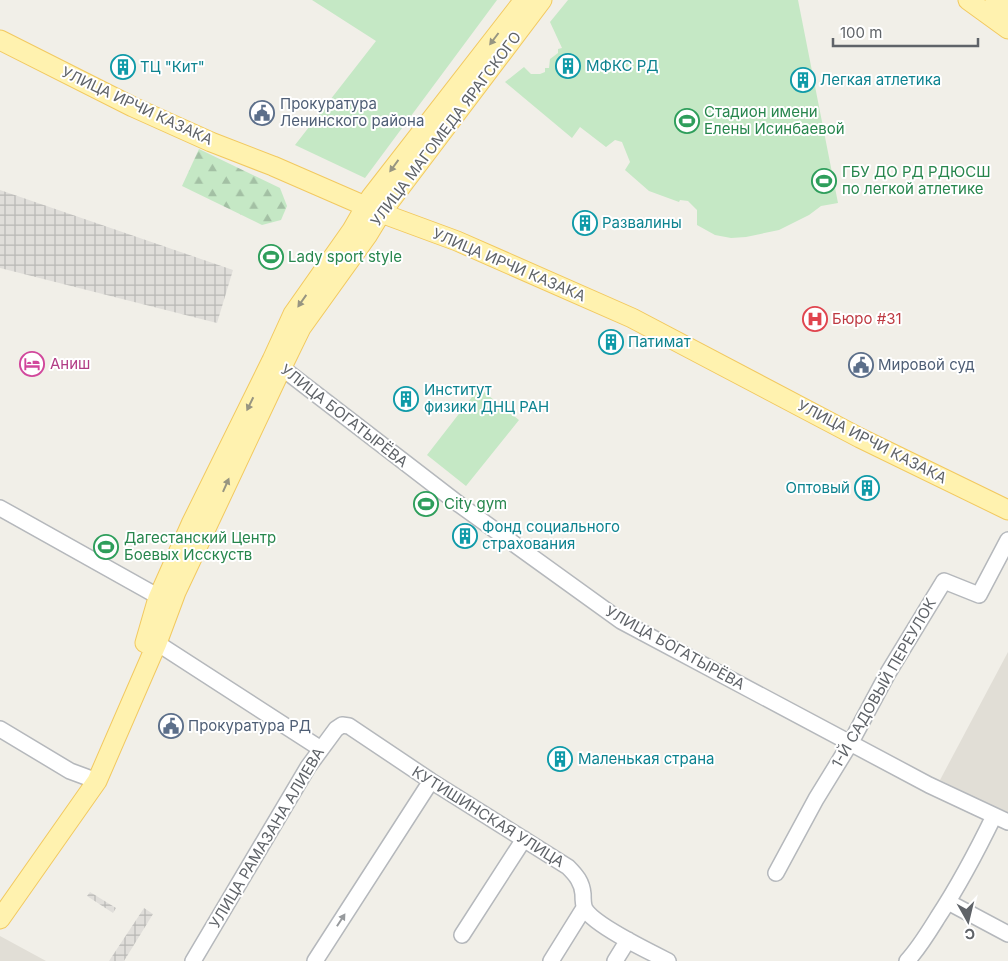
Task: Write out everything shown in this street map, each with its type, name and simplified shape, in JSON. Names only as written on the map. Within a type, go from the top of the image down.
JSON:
[{"type":"main road","name":"УЛИЦА МАГОМЕДА ЯРАГСКОГО","points":[[373,210],[400,158],[524,0]]},
{"type":"main road","name":"УЛИЦА МАГОМЕДА ЯРАГСКОГО","points":[[0,919],[92,779],[152,642],[165,601],[277,364],[293,314],[352,230],[373,210],[542,0]]},
{"type":"main road","points":[[968,0],[1008,30]]},
{"type":"main road","points":[[995,0],[1008,10]]},
{"type":"main road","name":"УЛИЦА ИРЧИ КАЗАКА","points":[[0,40],[133,107],[211,142],[373,210],[457,241],[632,318],[860,438],[1008,510]]},
{"type":"main road","name":"УЛИЦА МАГОМЕДА ЯРАГСКОГО","points":[[0,898],[92,779]]},
{"type":"street","name":"УЛИЦА БОГАТЫРЁВА","points":[[277,364],[460,505],[620,621],[929,785],[1008,822]]},
{"type":"street","points":[[0,508],[165,601]]},
{"type":"street","name":"1-Й САДОВЫЙ ПЕРЕУЛОК","points":[[776,873],[888,673],[944,581],[979,595],[1008,540]]},
{"type":"street","points":[[152,642],[321,749]]},
{"type":"street","name":"УЛИЦА РАМАЗАНА АЛИЕВА","points":[[197,960],[308,767],[336,729],[342,725],[349,726]]},
{"type":"street","name":"КУТИШИНСКАЯ УЛИЦА","points":[[349,726],[431,781],[568,867],[578,878],[582,890],[584,908]]},
{"type":"street","points":[[0,729],[70,771],[92,779]]},
{"type":"street","points":[[315,961],[431,781]]},
{"type":"street","points":[[907,961],[917,950],[948,902],[994,816]]},
{"type":"street","points":[[462,935],[524,839]]},
{"type":"street","points":[[948,902],[1008,934]]},
{"type":"street","points":[[551,961],[584,908],[591,916],[628,940],[668,961]]},
{"type":"street","points":[[615,961],[628,940]]},
{"type":"shaded area","points":[[0,190],[233,270],[217,323],[0,268]]},
{"type":"shaded area","points":[[1008,652],[1008,814],[940,780]]},
{"type":"shaded area","points":[[90,892],[116,908],[113,913],[87,896]]},
{"type":"shaded area","points":[[144,908],[153,914],[124,961],[109,961]]},
{"type":"shaded area","points":[[0,936],[46,961],[0,961]]},
{"type":"green space","points":[[312,0],[497,0],[365,178],[295,145],[376,41]]},
{"type":"green space","name":"Стадион имени Елены Исинбаевой","points":[[568,0],[798,0],[838,203],[821,206],[809,215],[779,230],[746,237],[731,238],[715,235],[697,225],[697,210],[688,201],[680,200],[679,202],[649,191],[625,170],[630,162],[622,142],[615,140],[606,147],[580,127],[572,138],[505,82],[524,67],[531,74],[540,74],[545,72],[545,68],[549,68],[550,59],[558,53],[558,49],[562,48],[550,22]]},
{"type":"green space","points":[[199,149],[280,188],[287,206],[281,220],[262,225],[182,186]]},
{"type":"green space","points":[[479,388],[519,420],[466,486],[427,455]]},
{"type":"place","name":"МФКС РД","points":[[568,66]]},
{"type":"place","name":"ТЦ \"Кит\"","points":[[123,67]]},
{"type":"place","name":"Легкая атлетика","points":[[803,80]]},
{"type":"place","name":"Прокуратура Ленинского района","points":[[262,113]]},
{"type":"place","name":"Стадион имени Елены Исинбаевой","points":[[687,121]]},
{"type":"place","name":"ГБУ ДО РД РДЮСШ по легкой атлетике","points":[[824,181]]},
{"type":"place","name":"Развалины","points":[[585,223]]},
{"type":"place","name":"Lady sport style","points":[[271,257]]},
{"type":"place","name":"Бюро #31","points":[[815,319]]},
{"type":"place","name":"Патимат","points":[[611,342]]},
{"type":"place","name":"Аниш","points":[[32,364]]},
{"type":"place","name":"Мировой суд","points":[[861,365]]},
{"type":"place","name":"Институт физики ДНЦ РАН","points":[[406,399]]},
{"type":"place","name":"Оптовый","points":[[867,488]]},
{"type":"place","name":"City gym","points":[[426,504]]},
{"type":"place","name":"Фонд социального страхования","points":[[465,536]]},
{"type":"place","name":"Дагестанский Центр Боевых Исскуств","points":[[106,547]]},
{"type":"place","name":"Прокуратура РД","points":[[171,726]]},
{"type":"place","name":"Маленькая страна","points":[[560,759]]}]
